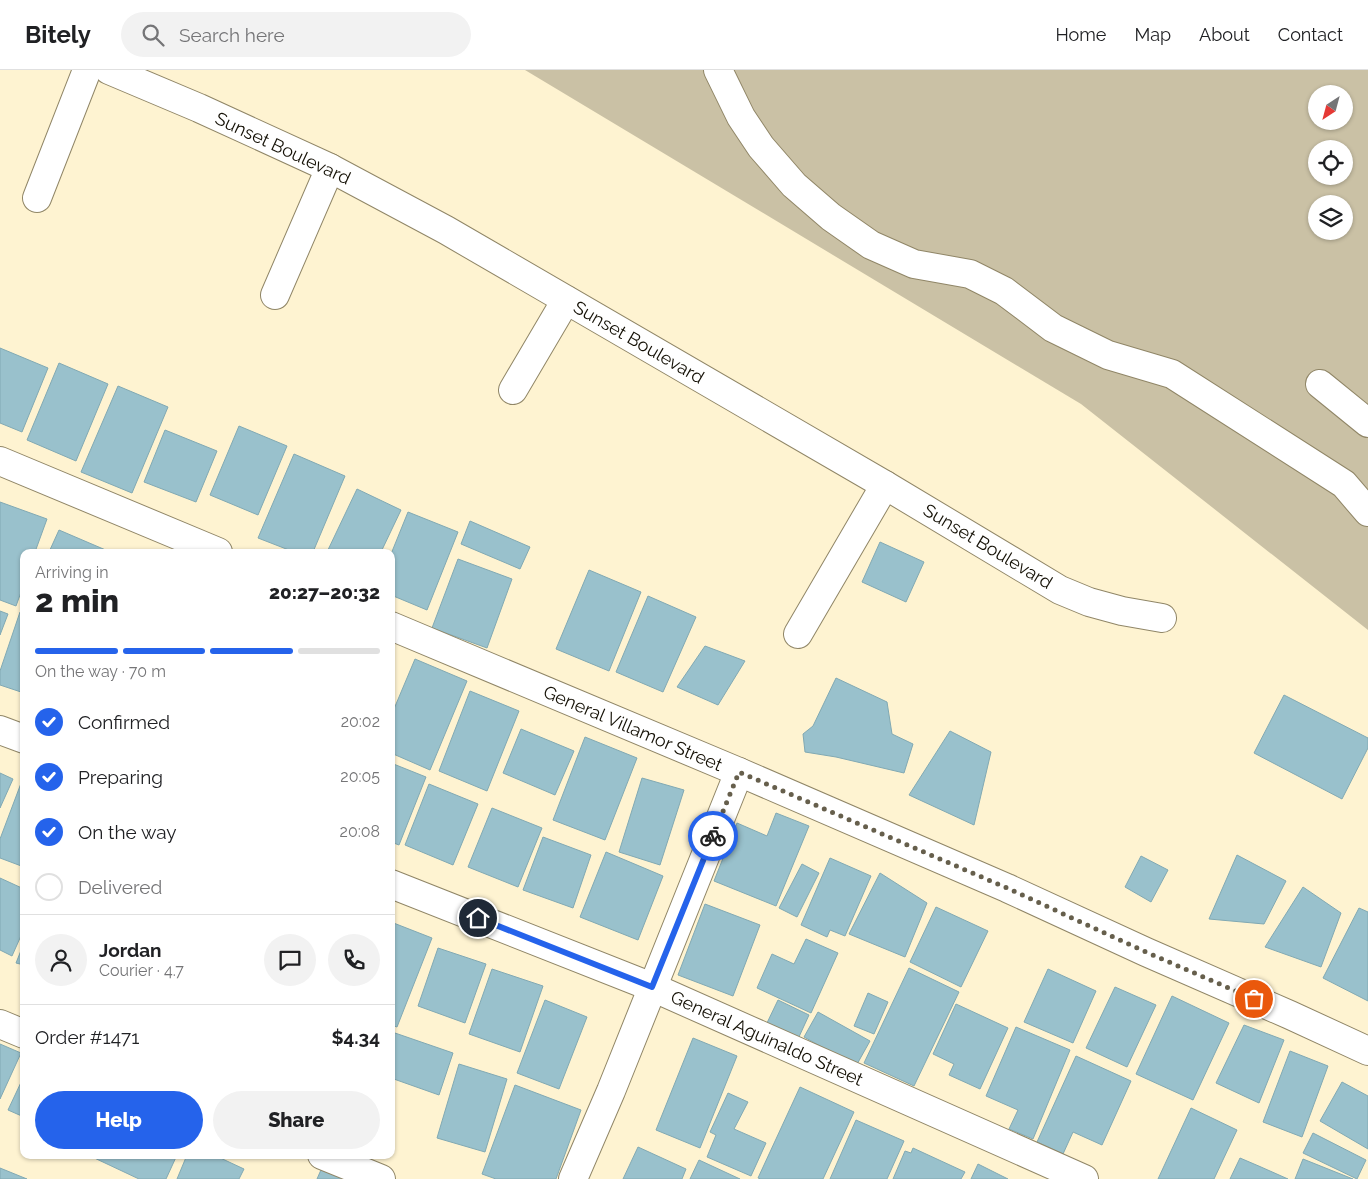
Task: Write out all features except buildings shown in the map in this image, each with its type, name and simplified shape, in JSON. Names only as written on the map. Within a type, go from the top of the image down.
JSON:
[{"type":"street","points":[[37,198],[87,70]]},
{"type":"street","name":"Sunset Boulevard","points":[[109,70],[330,168],[446,230],[885,485],[1060,590],[1105,607],[1162,618]]},
{"type":"street","points":[[718,70],[741,117],[761,147],[794,185],[831,217],[871,245],[914,264],[970,274],[1004,291],[1053,328],[1108,355],[1172,374],[1356,486],[1368,512]]},
{"type":"street","points":[[275,295],[330,168]]},
{"type":"street","points":[[513,390],[566,300]]},
{"type":"street","points":[[1320,384],[1368,423]]},
{"type":"street","points":[[0,461],[211,549]]},
{"type":"street","points":[[798,634],[885,485]]},
{"type":"street","name":"General Villamor Street","points":[[395,628],[739,772],[1007,888],[1368,1051]]},
{"type":"street","points":[[0,730],[20,738]]},
{"type":"street","points":[[573,1179],[611,1091],[739,772]]},
{"type":"street","name":"General Aguinaldo Street","points":[[395,886],[652,987],[1084,1179]]},
{"type":"street","points":[[0,1024],[20,1032]]},
{"type":"street","points":[[332,1159],[381,1179]]},
{"type":"shaded area","points":[[525,70],[1368,70],[1368,630],[1081,404]]},
{"type":"way so far","points":[[713,836],[739,772],[1007,888],[1254,999]]},
{"type":"route","points":[[478,918],[652,987],[713,836]]}]
